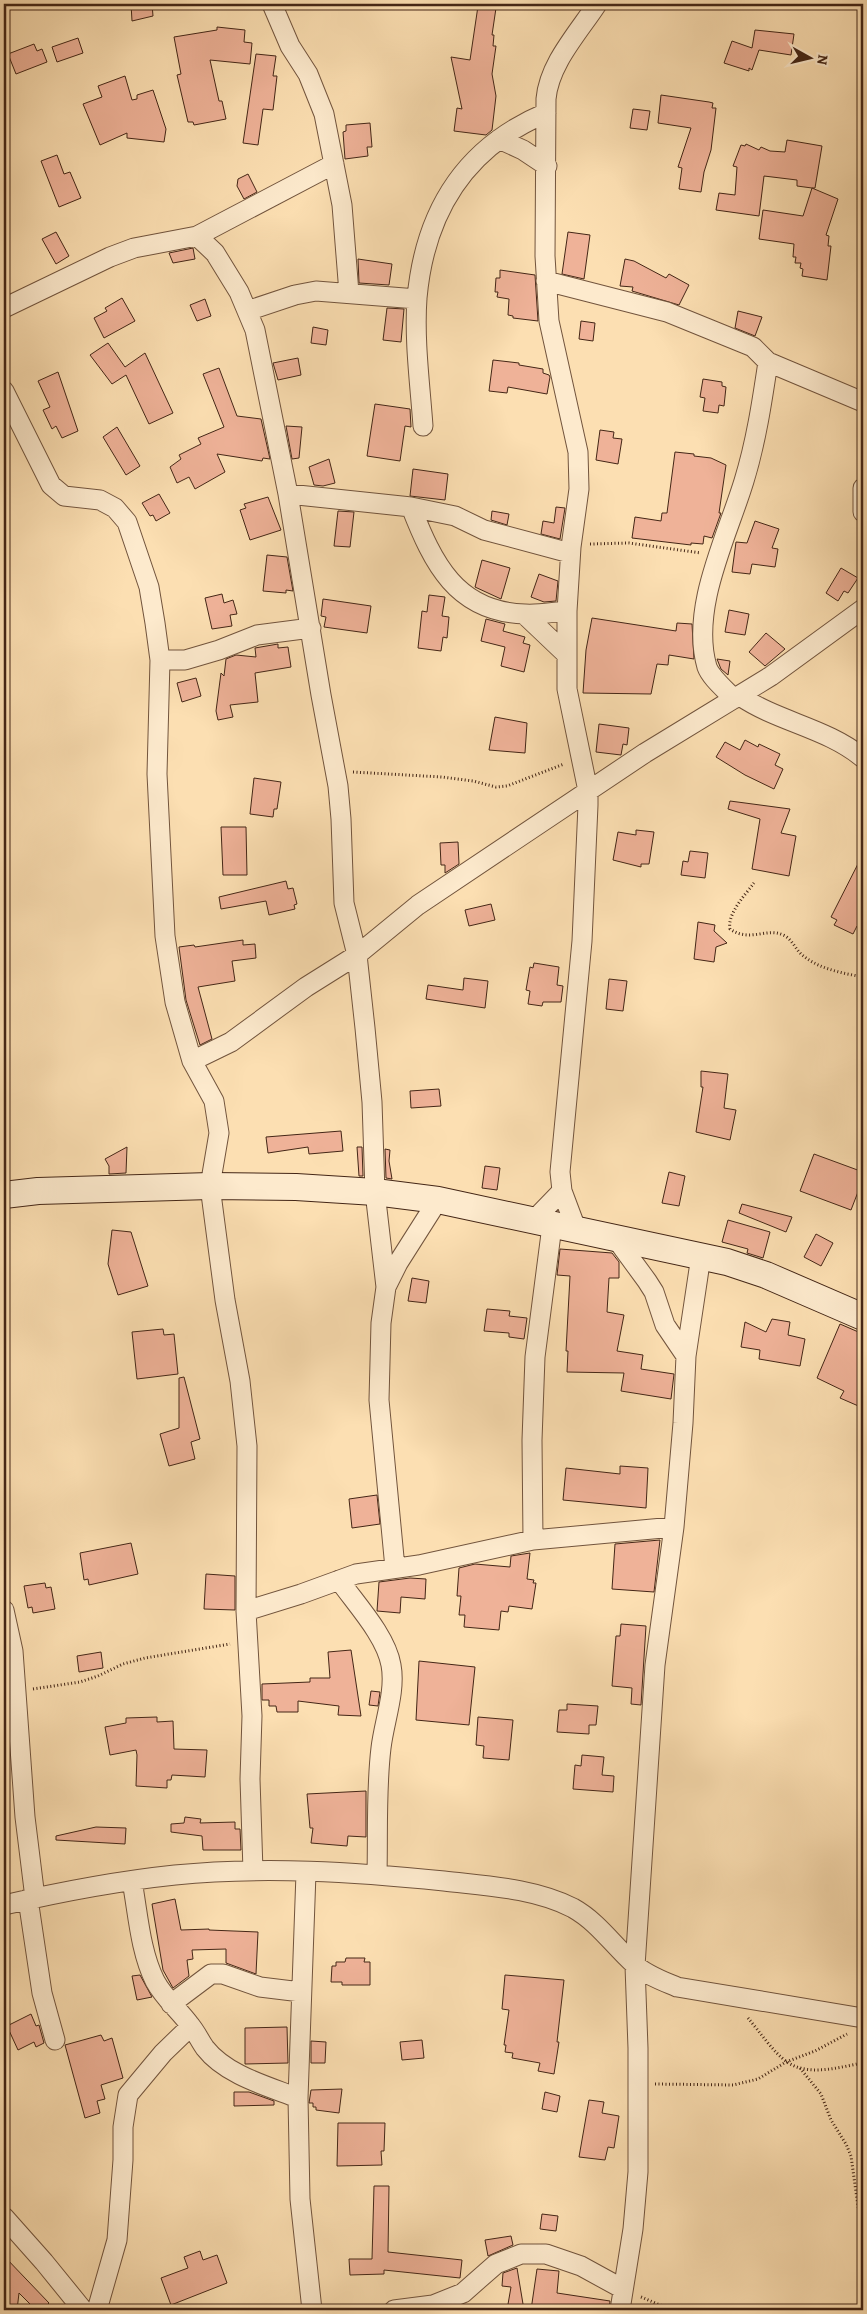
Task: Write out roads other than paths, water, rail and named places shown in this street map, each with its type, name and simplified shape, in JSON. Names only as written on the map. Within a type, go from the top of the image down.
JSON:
[{"type":"street","points":[[272,4],[290,46],[308,74],[324,114],[342,205],[349,293]]},
{"type":"street","points":[[577,1231],[562,1191],[560,1172],[582,940],[588,791],[567,689],[565,653],[571,550],[579,489],[578,452],[549,322],[545,256],[546,113],[547,87],[552,75],[597,4]]},
{"type":"street","points":[[423,426],[417,299],[425,252],[446,197],[460,176],[478,156],[499,139],[546,113]]},
{"type":"street","points":[[499,139],[523,150],[547,166]]},
{"type":"street","points":[[4,308],[110,257],[134,248],[198,236],[334,164]]},
{"type":"street","points":[[198,236],[214,253],[239,292],[255,330],[288,494],[311,628],[320,695],[335,771],[341,819],[344,903],[357,955],[372,1102],[375,1192],[386,1287],[381,1323],[379,1400],[394,1568]]},
{"type":"street","points":[[546,281],[667,312],[753,347],[768,362],[863,402]]},
{"type":"street","points":[[247,311],[295,295],[316,291],[417,299]]},
{"type":"street","points":[[768,362],[760,416],[744,480],[719,555],[703,625],[703,646],[708,670],[737,697],[844,743],[863,758]]},
{"type":"street","points":[[4,391],[51,485],[64,496],[100,500],[115,508],[127,522],[149,587],[160,660],[157,774],[165,936],[175,1002],[192,1061],[214,1101],[219,1133],[210,1186],[225,1300],[240,1381],[247,1446],[246,1611],[252,1716],[250,1779],[253,1871]]},
{"type":"street","points":[[863,488],[863,512]]},
{"type":"street","points":[[288,494],[411,507],[455,516],[484,530],[571,550]]},
{"type":"street","points":[[411,507],[424,540],[452,585],[469,598],[495,609],[524,614],[567,611]]},
{"type":"street","points":[[192,1061],[231,1042],[306,987],[357,955],[418,905],[588,791],[696,721],[771,676],[863,609]]},
{"type":"street","points":[[524,614],[565,653]]},
{"type":"street","points":[[160,660],[185,660],[219,650],[257,635],[311,628]]},
{"type":"street","points":[[770,712],[771,676]]},
{"type":"street","points":[[4,1195],[38,1191],[210,1186],[296,1187],[375,1192],[438,1200],[617,1240],[701,1256],[766,1275],[863,1317]]},
{"type":"street","points":[[533,1540],[532,1440],[542,1224],[562,1191]]},
{"type":"street","points":[[386,1287],[398,1263],[438,1200]]},
{"type":"street","points":[[617,1240],[654,1292],[665,1325],[686,1356]]},
{"type":"street","points":[[620,2310],[633,2229],[638,2172],[638,2048],[635,1966],[655,1665],[674,1527],[683,1423],[686,1356],[701,1256]]},
{"type":"street","points":[[246,1611],[356,1574],[419,1565],[533,1540],[674,1527]]},
{"type":"street","points":[[339,1580],[381,1639],[391,1664],[392,1681],[380,1750],[377,1874]]},
{"type":"street","points":[[4,1610],[12,1651],[16,1691],[32,1899],[42,1993],[55,2040]]},
{"type":"street","points":[[4,1905],[132,1881],[177,1875],[253,1871],[377,1874],[495,1887],[547,1898],[572,1908],[594,1922],[635,1966],[677,1988],[727,1994],[863,2018]]},
{"type":"street","points":[[306,1872],[298,2098],[300,2200],[312,2310]]},
{"type":"street","points":[[132,1881],[145,1953],[155,1980],[171,2004],[191,2026],[206,2049],[232,2070],[248,2080],[298,2098]]},
{"type":"street","points":[[171,2004],[211,1974],[223,1974],[260,1987],[301,1992]]},
{"type":"street","points":[[97,2310],[117,2240],[123,2160],[123,2127],[128,2095],[163,2053],[191,2026]]},
{"type":"street","points":[[4,2218],[44,2262],[83,2310]]},
{"type":"street","points":[[394,2310],[434,2305],[463,2293],[496,2264],[522,2254],[546,2254],[581,2266],[623,2289]]}]
